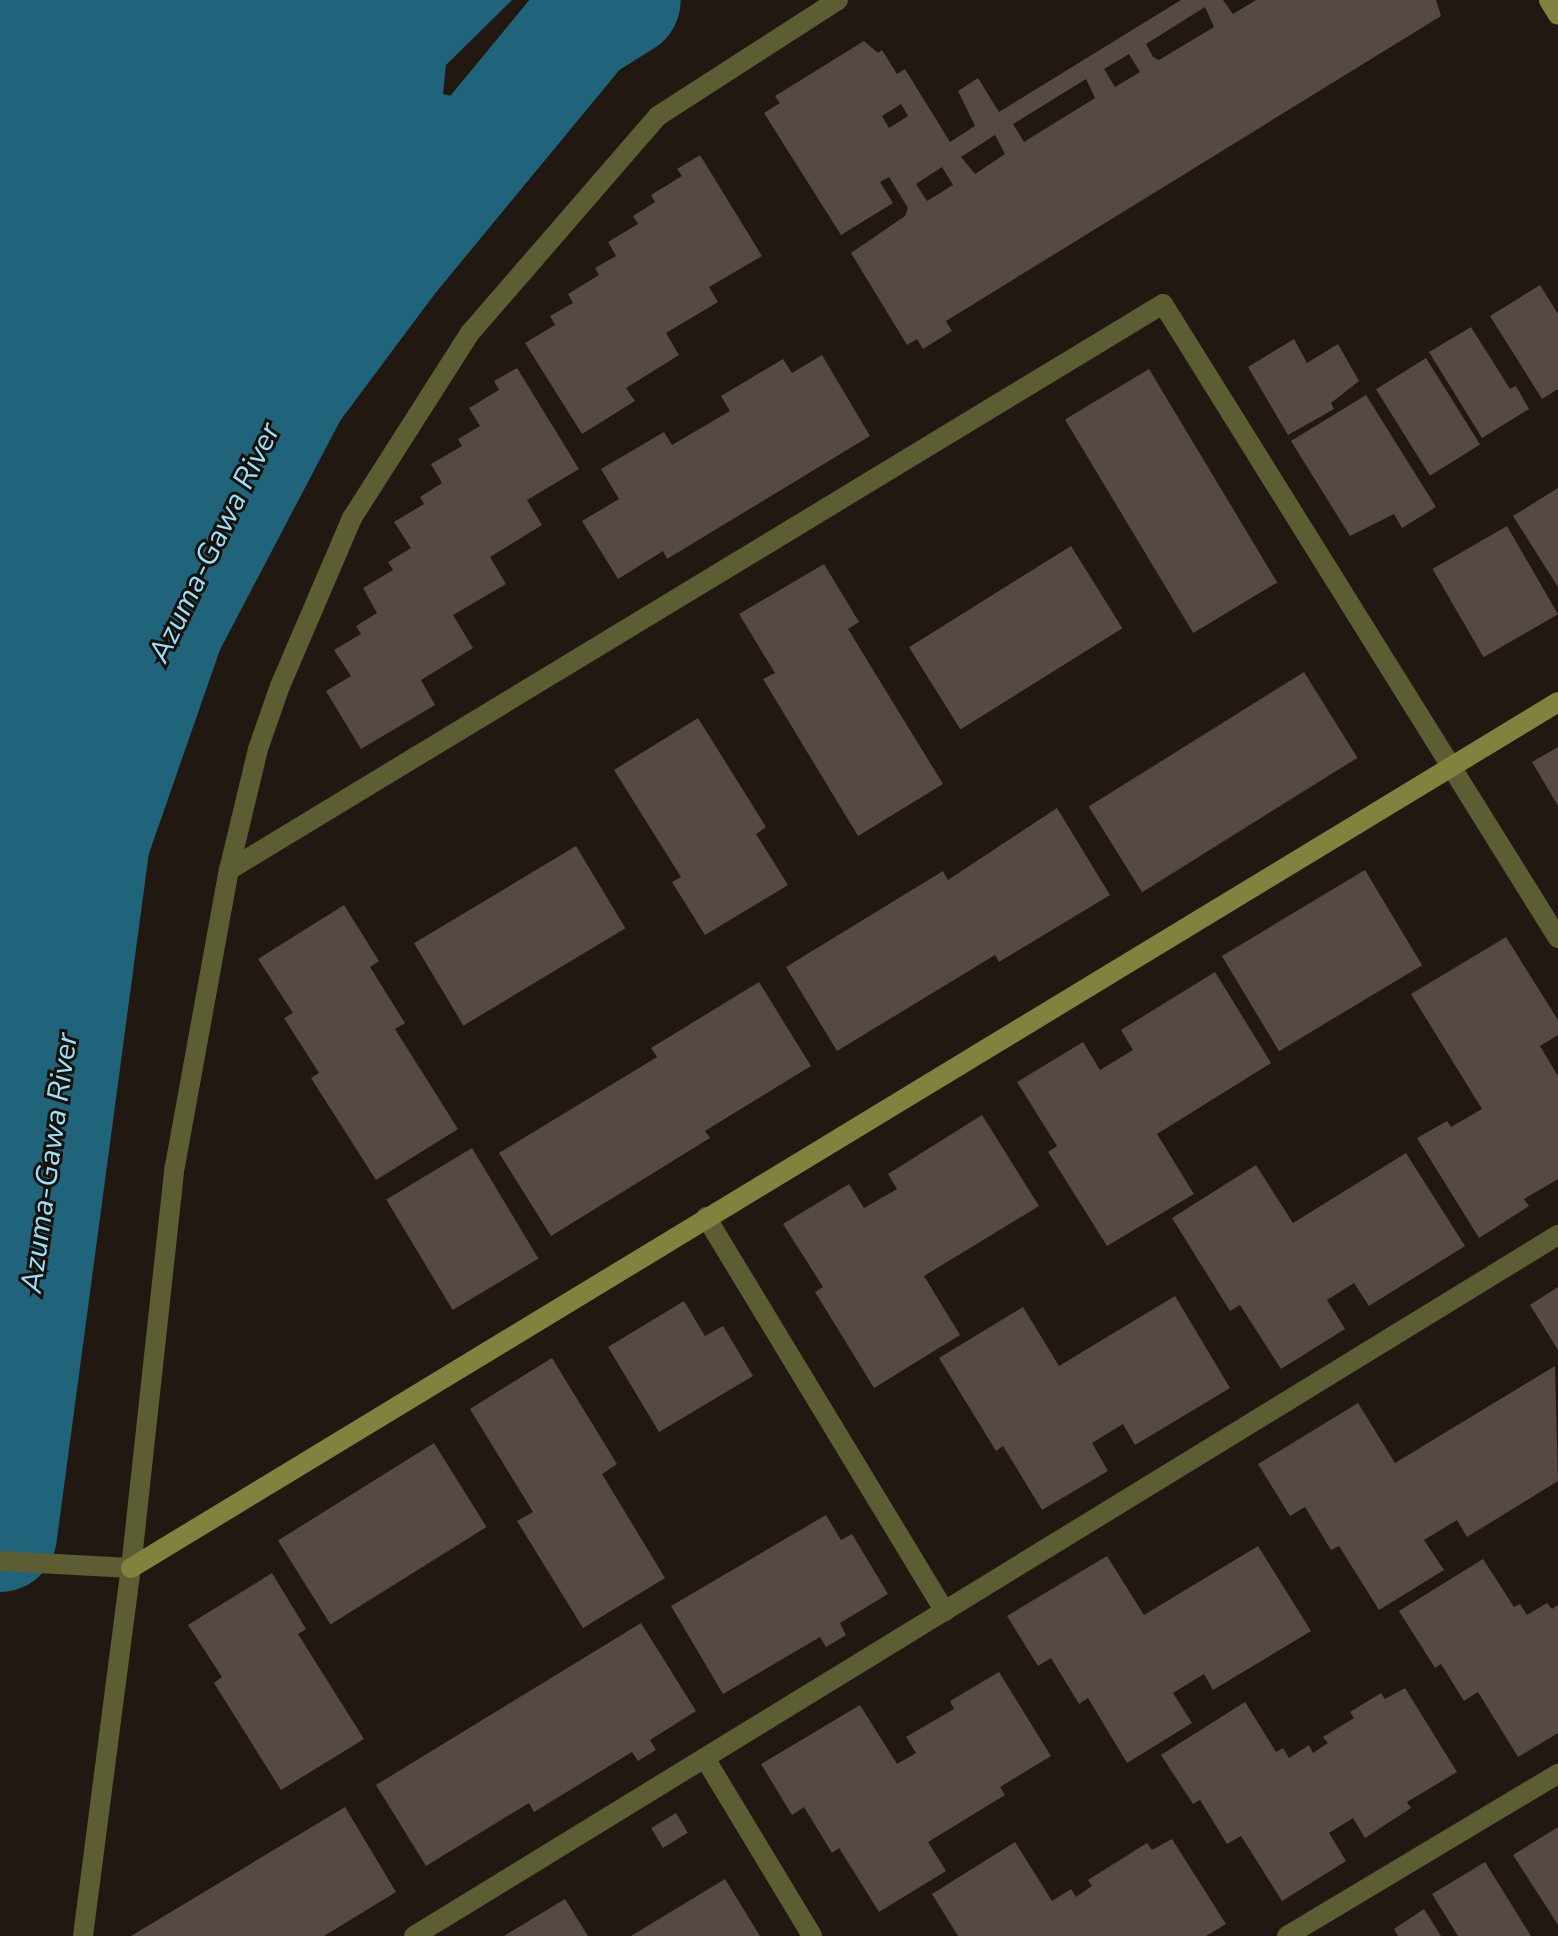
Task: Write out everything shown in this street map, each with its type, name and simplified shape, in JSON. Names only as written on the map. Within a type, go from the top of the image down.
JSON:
[{"type":"street","points":[[83,1936],[131,1568],[175,1166],[229,870],[258,749],[280,686],[352,518],[470,333],[658,116],[838,0]]},
{"type":"street","points":[[1549,0],[1558,15]]},
{"type":"street","points":[[229,870],[1163,304],[1558,938]]},
{"type":"street","points":[[0,1561],[46,1567],[131,1568],[1558,702]]},
{"type":"street","points":[[706,1217],[945,1611]]},
{"type":"street","points":[[414,1936],[706,1760],[1558,1235]]},
{"type":"street","points":[[706,1760],[812,1936]]},
{"type":"street","points":[[1287,1936],[1558,1774]]},
{"type":"water","points":[[0,0],[512,0],[446,65],[443,94],[492,105],[384,222],[243,412],[154,573],[48,896],[13,1184],[0,1186]]},
{"type":"building","points":[[1181,0],[1223,0],[1233,14],[1256,0],[1436,0],[1441,16],[946,321],[952,331],[923,349],[917,339],[907,345],[851,253],[905,216],[908,208],[889,177],[880,182],[893,203],[841,235],[764,113],[780,103],[775,96],[864,41],[878,53],[882,50],[897,74],[905,69],[950,142],[975,126],[958,91],[978,78],[999,112]],"holes":[[[1205,7],[1214,27],[1159,60],[1153,57],[1146,44]],[[1129,54],[1140,72],[1115,87],[1104,69]],[[1086,79],[1095,98],[1024,142],[1013,124]],[[901,104],[908,116],[889,128],[882,116]],[[995,135],[1005,154],[975,174],[961,157]],[[942,167],[953,185],[927,201],[916,184]]]},
{"type":"building","points":[[700,155],[762,256],[709,287],[718,302],[666,333],[679,355],[626,388],[635,401],[582,434],[525,343],[555,325],[550,316],[573,303],[568,294],[599,275],[595,268],[616,256],[608,242],[638,224],[633,216],[655,202],[651,195],[682,176],[677,169]]},
{"type":"building","points":[[1540,285],[1558,314],[1558,389],[1542,399],[1490,316]]},
{"type":"building","points":[[1471,327],[1510,389],[1516,386],[1529,409],[1482,438],[1429,352]]},
{"type":"building","points":[[1294,339],[1307,363],[1338,344],[1359,381],[1331,403],[1334,409],[1288,435],[1248,367]]},
{"type":"building","points":[[822,355],[870,436],[667,559],[663,551],[618,579],[582,521],[619,499],[601,469],[664,432],[672,445],[730,411],[721,396],[783,359],[792,373]]},
{"type":"building","points":[[1426,358],[1480,445],[1430,476],[1376,389]]},
{"type":"building","points":[[517,368],[579,469],[527,500],[542,525],[490,557],[506,584],[453,615],[473,648],[421,680],[435,705],[361,749],[326,691],[351,676],[334,650],[361,634],[356,626],[377,613],[363,588],[393,570],[388,562],[411,548],[394,522],[424,504],[420,497],[442,483],[431,464],[462,446],[458,439],[480,426],[469,408],[499,390],[494,381]]},
{"type":"building","points":[[1149,369],[1277,582],[1193,633],[1065,419]]},
{"type":"building","points":[[1366,395],[1436,507],[1402,528],[1394,514],[1350,536],[1291,441]]},
{"type":"building","points":[[1558,488],[1558,587],[1513,516]]},
{"type":"building","points":[[1507,526],[1558,614],[1484,657],[1433,569]]},
{"type":"building","points":[[1071,546],[1122,628],[960,729],[909,647]]},
{"type":"building","points":[[824,564],[859,622],[848,629],[943,784],[858,836],[763,679],[775,673],[739,614]]},
{"type":"building","points":[[1304,672],[1358,758],[1142,892],[1089,807]]},
{"type":"building","points":[[698,718],[766,827],[756,834],[788,885],[705,935],[672,882],[681,877],[614,770]]},
{"type":"building","points":[[1558,747],[1558,806],[1532,762]]},
{"type":"building","points":[[1057,808],[1110,895],[999,962],[995,955],[837,1051],[786,967],[943,871],[948,880]]},
{"type":"building","points":[[576,846],[625,928],[463,1026],[414,943]]},
{"type":"building","points":[[1365,870],[1422,965],[1279,1051],[1222,956]]},
{"type":"building","points":[[344,905],[379,961],[370,967],[405,1023],[395,1029],[458,1129],[376,1180],[311,1078],[319,1073],[284,1018],[293,1013],[258,959]]},
{"type":"building","points":[[1506,937],[1558,1020],[1558,1035],[1540,1046],[1558,1076],[1558,1179],[1524,1199],[1529,1206],[1479,1238],[1417,1138],[1447,1121],[1451,1127],[1482,1109],[1411,994]]},
{"type":"building","points":[[1215,972],[1271,1063],[1157,1134],[1194,1194],[1107,1246],[1048,1152],[1057,1146],[1017,1082],[1083,1042],[1100,1070],[1133,1050],[1121,1030]]},
{"type":"building","points":[[759,982],[811,1066],[705,1131],[710,1138],[551,1236],[499,1153],[657,1057],[651,1048]]},
{"type":"building","points":[[982,1115],[1039,1206],[924,1276],[960,1335],[874,1388],[815,1292],[823,1287],[783,1224],[849,1184],[864,1208],[897,1189],[888,1174]]},
{"type":"building","points":[[472,1148],[538,1259],[453,1310],[386,1200]]},
{"type":"building","points":[[1406,1153],[1465,1246],[1369,1306],[1354,1283],[1327,1300],[1345,1329],[1281,1369],[1240,1305],[1230,1311],[1172,1218],[1256,1165],[1293,1223]]},
{"type":"building","points":[[1558,1287],[1558,1350],[1530,1305]]},
{"type":"building","points":[[1175,1296],[1230,1388],[1135,1445],[1123,1424],[1092,1443],[1108,1471],[1042,1510],[1003,1446],[996,1451],[939,1358],[1023,1307],[1059,1366]]},
{"type":"building","points":[[684,1301],[705,1336],[723,1326],[753,1376],[659,1432],[608,1347]]},
{"type":"building","points":[[552,1358],[617,1464],[602,1474],[665,1578],[583,1628],[517,1521],[533,1512],[470,1409]]},
{"type":"building","points":[[1555,1366],[1558,1481],[1467,1537],[1457,1520],[1424,1540],[1444,1570],[1379,1610],[1339,1546],[1331,1550],[1305,1507],[1290,1516],[1258,1464],[1358,1403],[1395,1463]]},
{"type":"building","points":[[434,1443],[486,1527],[330,1624],[278,1541]]},
{"type":"building","points":[[826,1515],[841,1540],[852,1534],[888,1594],[840,1623],[846,1635],[826,1647],[820,1637],[723,1694],[671,1606]]},
{"type":"building","points":[[1258,1546],[1311,1631],[1213,1690],[1204,1674],[1173,1693],[1192,1723],[1127,1763],[1088,1698],[1079,1704],[1051,1658],[1038,1666],[1007,1616],[1107,1556],[1144,1615]]},
{"type":"building","points":[[1483,1559],[1514,1607],[1520,1604],[1527,1615],[1547,1603],[1552,1609],[1558,1605],[1558,1733],[1518,1757],[1478,1692],[1464,1701],[1441,1664],[1435,1668],[1399,1611]]},
{"type":"building","points":[[272,1573],[306,1629],[298,1634],[364,1739],[281,1790],[214,1683],[222,1677],[188,1625]]},
{"type":"building","points":[[641,1623],[696,1711],[650,1740],[656,1750],[638,1761],[632,1752],[534,1812],[529,1803],[426,1866],[376,1785]]},
{"type":"building","points":[[999,1672],[1051,1756],[1000,1787],[1005,1795],[928,1842],[946,1871],[879,1912],[839,1848],[832,1853],[804,1807],[792,1815],[761,1764],[860,1705],[897,1764],[916,1753],[906,1737],[954,1709],[950,1701]]},
{"type":"building","points":[[1405,1688],[1457,1772],[1407,1802],[1411,1808],[1365,1838],[1353,1818],[1329,1833],[1346,1861],[1282,1901],[1241,1836],[1227,1844],[1200,1800],[1193,1804],[1161,1755],[1245,1702],[1276,1752],[1283,1748],[1289,1758],[1309,1745],[1313,1753],[1328,1743],[1323,1737],[1354,1718],[1350,1712],[1381,1693],[1385,1699]]},
{"type":"building","points":[[345,1807],[396,1892],[324,1936],[131,1936]]},
{"type":"building","points":[[676,1813],[688,1833],[663,1848],[651,1828]]},
{"type":"building","points":[[1558,1827],[1558,1925],[1513,1855]]},
{"type":"building","points":[[1172,1839],[1226,1924],[1206,1936],[958,1936],[932,1894],[1015,1842],[1052,1901],[1071,1889],[1076,1897],[1092,1886],[1088,1880],[1147,1843],[1152,1850]]},
{"type":"building","points":[[1485,1862],[1531,1936],[1458,1936],[1432,1894]]},
{"type":"building","points":[[725,1879],[760,1936],[631,1936]]},
{"type":"building","points":[[565,1899],[588,1936],[504,1936]]},
{"type":"building","points":[[1424,1909],[1441,1936],[1398,1936],[1394,1929]]},
{"type":"waterway","name":"Azuma-Gawa River","points":[[0,1535],[93,841],[167,628],[292,390],[388,261],[582,26],[624,0]]}]
